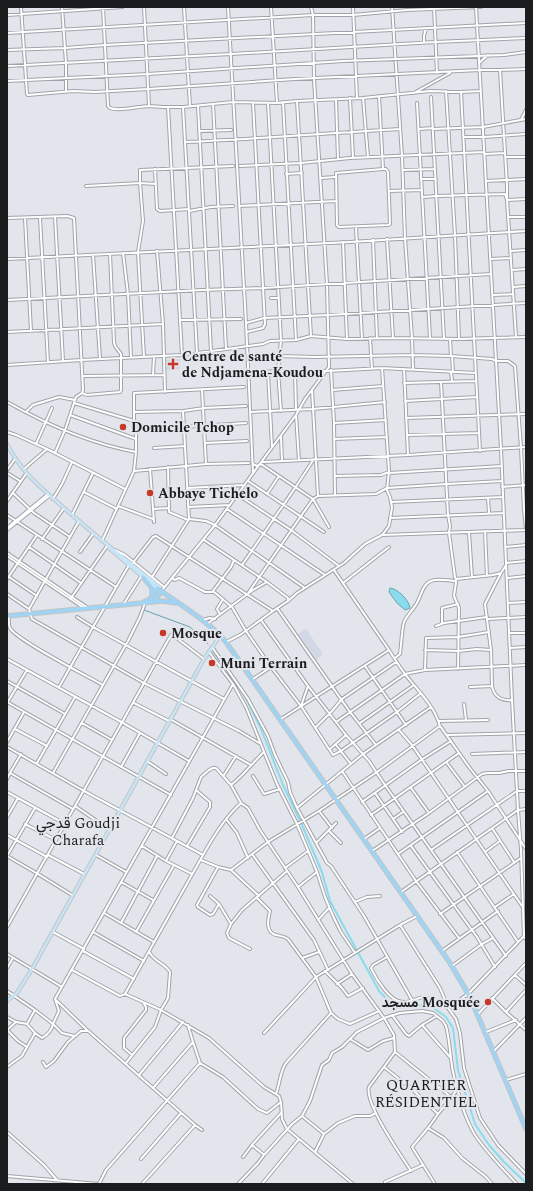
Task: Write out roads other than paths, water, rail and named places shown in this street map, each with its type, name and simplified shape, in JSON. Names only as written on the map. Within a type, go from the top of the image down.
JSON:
[{"type":"highway","points":[[142,576],[152,588],[152,596]]},
{"type":"highway","points":[[140,604],[148,600],[162,588]]},
{"type":"highway","points":[[147,603],[155,600],[162,588]]},
{"type":"highway","points":[[162,588],[180,605],[197,616]]},
{"type":"highway","points":[[162,588],[220,635],[226,642],[452,966],[478,1014],[526,1129]]},
{"type":"highway","points":[[8,616],[168,601],[180,605]]},
{"type":"main road","points":[[7,444],[15,459],[26,474],[48,495],[93,534],[115,550],[142,576],[162,588]]},
{"type":"main road","points":[[102,541],[162,588]]},
{"type":"main road","points":[[7,1001],[14,996],[32,969],[191,681],[220,635]]},
{"type":"street","points":[[21,7],[28,95],[73,91],[107,91],[232,84],[275,80],[526,68]]},
{"type":"street","points":[[62,7],[66,63],[66,92]]},
{"type":"street","points":[[7,15],[123,7]]},
{"type":"street","points":[[144,7],[150,106]]},
{"type":"street","points":[[184,7],[190,106]]},
{"type":"street","points":[[228,7],[246,323],[253,472],[251,476]]},
{"type":"street","points":[[271,7],[277,103]]},
{"type":"street","points":[[131,564],[152,577],[162,588],[204,540],[262,463],[296,415],[312,389],[330,367],[314,79],[313,15],[311,7]]},
{"type":"street","points":[[353,7],[357,98]]},
{"type":"street","points":[[392,7],[402,156],[405,238],[412,338],[412,369]]},
{"type":"street","points":[[476,7],[502,466],[512,700],[521,840],[522,907],[524,937],[526,939]]},
{"type":"street","points":[[7,33],[313,15],[393,12],[434,8],[480,7]]},
{"type":"street","points":[[103,8],[108,106],[113,109],[121,110],[136,106],[183,107],[233,102],[277,103],[336,100],[430,91],[481,91]]},
{"type":"street","points":[[434,8],[437,73]]},
{"type":"street","points":[[7,50],[147,44],[477,25],[526,24]]},
{"type":"street","points":[[424,42],[426,28]]},
{"type":"street","points":[[7,66],[424,42],[526,38]]},
{"type":"street","points":[[7,81],[526,52]]},
{"type":"street","points":[[479,64],[488,55]]},
{"type":"street","points":[[500,70],[516,337]]},
{"type":"street","points":[[413,93],[453,72]]},
{"type":"street","points":[[446,92],[455,235],[459,339]]},
{"type":"street","points":[[461,92],[480,451]]},
{"type":"street","points":[[379,96],[383,169]]},
{"type":"street","points":[[431,97],[444,339]]},
{"type":"street","points":[[350,98],[353,158]]},
{"type":"street","points":[[364,98],[368,157]]},
{"type":"street","points":[[336,100],[338,159]]},
{"type":"street","points":[[297,101],[311,336]]},
{"type":"street","points":[[283,102],[296,340]]},
{"type":"street","points":[[246,332],[263,328],[264,318],[253,103]]},
{"type":"street","points":[[268,103],[281,340],[278,371],[281,411]]},
{"type":"street","points":[[417,103],[430,338]]},
{"type":"street","points":[[213,104],[226,349]]},
{"type":"street","points":[[198,106],[211,351]]},
{"type":"street","points":[[168,107],[182,355]]},
{"type":"street","points":[[183,107],[197,353]]},
{"type":"street","points":[[521,120],[526,110]]},
{"type":"street","points":[[419,129],[483,127],[526,119]]},
{"type":"street","points":[[185,142],[400,129]]},
{"type":"street","points":[[199,131],[231,130]]},
{"type":"street","points":[[464,137],[526,134]]},
{"type":"street","points":[[240,166],[420,154],[450,154],[465,152],[505,153]]},
{"type":"street","points":[[506,157],[526,157]]},
{"type":"street","points":[[144,357],[138,252],[143,221],[140,170],[233,166]]},
{"type":"street","points":[[402,170],[436,168]]},
{"type":"street","points":[[155,169],[157,209],[189,210],[233,206]]},
{"type":"street","points":[[386,170],[388,172],[390,224],[388,226],[338,226],[335,177],[337,172],[386,170]]},
{"type":"street","points":[[286,174],[302,173]]},
{"type":"street","points":[[320,178],[335,177]]},
{"type":"street","points":[[421,179],[436,179]]},
{"type":"street","points":[[486,181],[526,179]]},
{"type":"street","points":[[86,186],[140,183],[156,184]]},
{"type":"street","points":[[389,191],[422,190]]},
{"type":"street","points":[[422,197],[452,194],[505,194],[507,200]]},
{"type":"street","points":[[507,200],[526,199]]},
{"type":"street","points":[[239,206],[336,201]]},
{"type":"street","points":[[55,216],[63,361]]},
{"type":"street","points":[[7,218],[40,218],[55,216],[71,216],[74,218],[83,376],[82,393]]},
{"type":"street","points":[[509,217],[526,216]]},
{"type":"street","points":[[25,218],[31,331]]},
{"type":"street","points":[[40,218],[48,362]]},
{"type":"street","points":[[356,227],[362,339]]},
{"type":"street","points":[[7,259],[122,254],[526,231]]},
{"type":"street","points":[[387,239],[392,338]]},
{"type":"street","points":[[373,240],[377,338]]},
{"type":"street","points":[[343,242],[347,339]]},
{"type":"street","points":[[511,251],[526,250]]},
{"type":"street","points":[[157,251],[161,292],[165,392]]},
{"type":"street","points":[[55,453],[65,430],[76,396],[82,393],[87,395],[120,392],[121,390],[121,353],[115,346],[111,295],[110,254]]},
{"type":"street","points":[[122,254],[128,294],[131,357]]},
{"type":"street","points":[[93,255],[100,359]]},
{"type":"street","points":[[490,259],[511,258]]},
{"type":"street","points":[[512,270],[526,269]]},
{"type":"street","points":[[7,300],[141,294],[208,289],[263,288],[491,274]]},
{"type":"street","points":[[513,287],[526,286]]},
{"type":"street","points":[[493,295],[513,294]]},
{"type":"street","points":[[271,298],[279,298]]},
{"type":"street","points":[[246,323],[264,318],[410,311],[526,303]]},
{"type":"street","points":[[180,320],[195,321],[210,319],[241,319]]},
{"type":"street","points":[[7,332],[162,324]]},
{"type":"street","points":[[7,365],[182,355],[263,344],[270,341],[296,340],[311,336],[347,339],[459,339],[526,337]]},
{"type":"street","points":[[370,338],[372,369]]},
{"type":"street","points":[[450,339],[452,381]]},
{"type":"street","points":[[280,356],[452,356],[508,361],[516,366],[526,530],[382,535]]},
{"type":"street","points":[[154,357],[154,375]]},
{"type":"street","points":[[248,374],[278,371],[328,371],[382,368],[476,373]]},
{"type":"street","points":[[226,642],[246,631],[305,588],[334,570],[354,555],[364,545],[382,535],[389,528],[391,502],[387,488],[389,472],[382,368]]},
{"type":"street","points":[[404,369],[408,455]]},
{"type":"street","points":[[331,370],[334,423],[335,495]]},
{"type":"street","points":[[295,371],[296,410]]},
{"type":"street","points":[[268,372],[272,448]]},
{"type":"street","points":[[83,376],[164,375]]},
{"type":"street","points":[[404,383],[476,381]]},
{"type":"street","points":[[441,382],[446,452],[448,515],[450,526],[449,533],[454,577],[456,580],[454,596],[458,604],[458,669]]},
{"type":"street","points":[[332,390],[383,386]]},
{"type":"street","points":[[102,541],[134,471],[136,430],[134,421],[133,394],[244,388]]},
{"type":"street","points":[[312,389],[314,459],[318,496]]},
{"type":"street","points":[[202,390],[206,464]]},
{"type":"street","points":[[26,412],[33,405],[59,397],[134,421]]},
{"type":"street","points":[[405,401],[477,397]]},
{"type":"street","points":[[7,402],[45,422],[65,430],[136,452]]},
{"type":"street","points":[[250,412],[312,409],[385,402]]},
{"type":"street","points":[[134,412],[183,411],[204,408],[246,406]]},
{"type":"street","points":[[36,444],[52,408]]},
{"type":"street","points":[[152,577],[188,520],[183,411]]},
{"type":"street","points":[[406,418],[526,414]]},
{"type":"street","points":[[70,415],[136,439]]},
{"type":"street","points":[[296,415],[299,460]]},
{"type":"street","points":[[334,423],[386,420]]},
{"type":"street","points":[[136,430],[246,423]]},
{"type":"street","points":[[7,432],[47,449],[125,489]]},
{"type":"street","points":[[406,435],[479,433]]},
{"type":"street","points":[[281,436],[282,461]]},
{"type":"street","points":[[334,439],[387,437]]},
{"type":"street","points":[[205,443],[247,441]]},
{"type":"street","points":[[154,448],[185,446]]},
{"type":"street","points":[[252,461],[256,466],[262,463],[282,461],[480,451],[526,447]]},
{"type":"street","points":[[23,470],[47,449]]},
{"type":"street","points":[[7,470],[15,459]]},
{"type":"street","points":[[242,565],[314,459]]},
{"type":"street","points":[[53,499],[72,462]]},
{"type":"street","points":[[134,471],[206,464],[249,463]]},
{"type":"street","points":[[262,463],[295,488],[313,499],[329,527]]},
{"type":"street","points":[[335,476],[502,466]]},
{"type":"street","points":[[168,467],[170,513],[188,520],[206,521],[215,525],[305,588]]},
{"type":"street","points":[[84,492],[118,508],[154,520],[150,469]]},
{"type":"street","points":[[7,473],[20,481]]},
{"type":"street","points":[[72,515],[93,473]]},
{"type":"street","points":[[7,501],[26,474]]},
{"type":"street","points":[[267,494],[279,476]]},
{"type":"street","points":[[248,480],[324,532]]},
{"type":"street","points":[[247,595],[313,499],[318,496],[376,494],[387,488],[502,482]]},
{"type":"street","points":[[187,488],[245,485]]},
{"type":"street","points":[[502,487],[526,485]]},
{"type":"street","points":[[13,493],[30,510],[70,537]]},
{"type":"street","points":[[238,494],[274,520],[291,530],[339,566]]},
{"type":"street","points":[[7,529],[48,495]]},
{"type":"street","points":[[391,502],[503,497]]},
{"type":"street","points":[[488,498],[489,513]]},
{"type":"street","points":[[188,507],[230,505]]},
{"type":"street","points":[[42,538],[64,508]]},
{"type":"street","points":[[152,509],[169,508]]},
{"type":"street","points":[[227,509],[325,575]]},
{"type":"street","points":[[390,518],[504,513]]},
{"type":"street","points":[[7,515],[116,587]]},
{"type":"street","points":[[79,521],[29,609],[34,621],[144,683],[213,717],[261,744]]},
{"type":"street","points":[[485,531],[487,576]]},
{"type":"street","points":[[469,532],[472,578]]},
{"type":"street","points":[[80,552],[93,534]]},
{"type":"street","points":[[37,535],[8,578],[37,596]]},
{"type":"street","points":[[59,687],[116,587],[131,564],[155,536],[273,611]]},
{"type":"street","points":[[204,540],[267,582],[288,598],[288,601]]},
{"type":"street","points":[[505,547],[526,545]]},
{"type":"street","points":[[71,598],[107,546]]},
{"type":"street","points":[[29,547],[81,583]]},
{"type":"street","points":[[343,583],[389,547]]},
{"type":"street","points":[[7,554],[71,598],[84,609]]},
{"type":"street","points":[[213,591],[231,567],[234,560]]},
{"type":"street","points":[[506,564],[526,561]]},
{"type":"street","points":[[506,564],[485,601],[491,650],[492,686],[494,693],[499,698],[506,701],[512,700]]},
{"type":"street","points":[[334,570],[396,662],[431,707],[440,726],[507,818],[526,849]]},
{"type":"street","points":[[394,658],[400,654],[404,621],[414,608],[421,592],[428,583],[432,580],[456,580],[501,573]]},
{"type":"street","points":[[123,605],[142,576]]},
{"type":"street","points":[[506,578],[526,576]]},
{"type":"street","points":[[172,578],[176,580],[179,578],[205,592],[213,591],[232,607],[246,631],[316,727],[334,755],[397,712],[421,693]]},
{"type":"street","points":[[203,621],[208,624],[267,582]]},
{"type":"street","points":[[7,594],[29,609]]},
{"type":"street","points":[[71,598],[89,608]]},
{"type":"street","points":[[220,614],[217,609],[223,599]]},
{"type":"street","points":[[508,603],[526,602]]},
{"type":"street","points":[[53,773],[114,666],[147,603]]},
{"type":"street","points":[[442,623],[442,608],[458,604]]},
{"type":"street","points":[[277,608],[350,712],[376,745]]},
{"type":"street","points":[[8,616],[10,628],[32,646],[71,666],[103,685]]},
{"type":"street","points":[[77,617],[224,699]]},
{"type":"street","points":[[436,626],[442,623],[488,618],[526,617]]},
{"type":"street","points":[[203,621],[210,618],[215,619]]},
{"type":"street","points":[[262,620],[308,686],[346,735],[364,754],[385,786],[465,896],[506,956]]},
{"type":"street","points":[[425,670],[426,637],[458,637],[489,632]]},
{"type":"street","points":[[509,633],[526,633]]},
{"type":"street","points":[[7,927],[38,874],[102,756],[123,723],[171,635],[204,659]]},
{"type":"street","points":[[212,647],[248,699],[268,736],[303,822],[317,842],[327,864],[332,867],[355,902],[412,1000]]},
{"type":"street","points":[[510,648],[526,648]]},
{"type":"street","points":[[281,719],[389,650]]},
{"type":"street","points":[[425,650],[491,650]]},
{"type":"street","points":[[209,652],[233,684],[252,718],[264,752],[317,872],[329,908],[354,953]]},
{"type":"street","points":[[7,659],[189,761]]},
{"type":"street","points":[[316,727],[330,714],[342,699],[396,662]]},
{"type":"street","points":[[336,722],[405,674],[425,670],[526,665]]},
{"type":"street","points":[[365,666],[406,725]]},
{"type":"street","points":[[253,679],[271,667]]},
{"type":"street","points":[[27,670],[7,702],[170,795]]},
{"type":"street","points":[[7,681],[65,714]]},
{"type":"street","points":[[7,1017],[16,1022],[26,1024],[42,1038],[46,1036],[52,1028],[59,1011],[55,999],[233,684]]},
{"type":"street","points":[[360,723],[414,684]]},
{"type":"street","points":[[301,706],[308,686]]},
{"type":"street","points":[[470,687],[492,686]]},
{"type":"street","points":[[36,763],[75,697]]},
{"type":"street","points":[[134,703],[170,720],[251,765]]},
{"type":"street","points":[[464,704],[466,720]]},
{"type":"street","points":[[298,808],[364,754],[431,707]]},
{"type":"street","points":[[7,742],[24,712]]},
{"type":"street","points":[[438,721],[488,720]]},
{"type":"street","points":[[81,723],[112,740]]},
{"type":"street","points":[[232,870],[268,842],[297,824],[303,822],[440,726]]},
{"type":"street","points":[[15,728],[47,746]]},
{"type":"street","points":[[399,730],[449,798],[522,907]]},
{"type":"street","points":[[121,767],[140,733]]},
{"type":"street","points":[[447,735],[526,733]]},
{"type":"street","points":[[330,749],[346,735]]},
{"type":"street","points":[[362,802],[451,741]]},
{"type":"street","points":[[336,745],[351,764]]},
{"type":"street","points":[[7,747],[84,791],[203,855]]},
{"type":"street","points":[[231,785],[241,778],[264,752]]},
{"type":"street","points":[[472,754],[526,752]]},
{"type":"street","points":[[370,815],[447,763],[459,753]]},
{"type":"street","points":[[7,779],[21,754]]},
{"type":"street","points":[[224,776],[236,756]]},
{"type":"street","points":[[147,761],[166,774]]},
{"type":"street","points":[[447,763],[465,787]]},
{"type":"street","points":[[172,838],[201,777],[209,770],[215,768],[231,785],[241,803],[248,808],[260,830],[298,887],[352,974],[384,1018],[394,1035],[395,1052],[368,1090],[370,1102],[381,1123],[411,1171]]},
{"type":"street","points":[[372,851],[402,832],[482,774],[526,771]]},
{"type":"street","points":[[342,772],[416,881],[459,938]]},
{"type":"street","points":[[10,773],[74,807],[110,830]]},
{"type":"street","points":[[253,776],[264,794],[280,789]]},
{"type":"street","points":[[411,788],[429,813]]},
{"type":"street","points":[[187,846],[210,808],[210,802],[196,790]]},
{"type":"street","points":[[398,854],[488,791]]},
{"type":"street","points":[[431,850],[517,791],[526,791]]},
{"type":"street","points":[[7,792],[65,824]]},
{"type":"street","points":[[375,793],[402,832]]},
{"type":"street","points":[[7,817],[18,798]]},
{"type":"street","points":[[125,994],[213,837],[226,819],[241,803]]},
{"type":"street","points":[[34,808],[7,856],[72,895]]},
{"type":"street","points":[[400,892],[518,810],[526,809]]},
{"type":"street","points":[[319,811],[332,828]]},
{"type":"street","points":[[393,819],[404,812]]},
{"type":"street","points":[[226,819],[237,832],[248,858]]},
{"type":"street","points":[[317,842],[336,823]]},
{"type":"street","points":[[25,824],[56,840]]},
{"type":"street","points":[[364,839],[380,828]]},
{"type":"street","points":[[491,828],[514,862]]},
{"type":"street","points":[[329,831],[341,843]]},
{"type":"street","points":[[7,835],[84,874]]},
{"type":"street","points":[[166,861],[177,841]]},
{"type":"street","points":[[485,852],[500,842]]},
{"type":"street","points":[[142,846],[157,856],[192,874]]},
{"type":"street","points":[[411,846],[482,944],[496,967]]},
{"type":"street","points":[[250,949],[229,938],[227,933],[231,924],[242,910],[258,897],[286,869],[308,851]]},
{"type":"street","points":[[457,852],[518,942]]},
{"type":"street","points":[[252,854],[314,940],[326,971],[349,996],[363,988]]},
{"type":"street","points":[[96,855],[126,872]]},
{"type":"street","points":[[120,923],[157,856]]},
{"type":"street","points":[[440,914],[521,858]]},
{"type":"street","points":[[200,860],[218,867],[232,870],[258,897],[270,912],[267,922],[271,931],[273,934],[286,938],[316,976],[331,1013],[338,1019],[350,1024],[379,1011]]},
{"type":"street","points":[[136,932],[174,865]]},
{"type":"street","points":[[218,867],[197,905],[210,915],[213,914],[219,904]]},
{"type":"street","points":[[298,887],[317,872]]},
{"type":"street","points":[[121,882],[154,900]]},
{"type":"street","points":[[495,907],[514,894]]},
{"type":"street","points":[[210,896],[219,904],[231,924]]},
{"type":"street","points":[[355,902],[367,897],[380,896]]},
{"type":"street","points":[[318,920],[329,908]]},
{"type":"street","points":[[441,951],[498,911]]},
{"type":"street","points":[[104,914],[154,942]]},
{"type":"street","points":[[264,1033],[316,976],[417,916]]},
{"type":"street","points":[[400,925],[440,988],[444,1000],[456,1019],[460,1033],[464,1068],[480,1118],[498,1145],[526,1174]]},
{"type":"street","points":[[52,931],[134,979]]},
{"type":"street","points":[[93,932],[144,961]]},
{"type":"street","points":[[449,1007],[468,994],[496,967],[526,934]]},
{"type":"street","points":[[452,966],[482,944],[493,938]]},
{"type":"street","points":[[125,1063],[156,1027],[161,1010],[168,998],[170,972],[167,967],[151,956],[149,951]]},
{"type":"street","points":[[302,958],[319,952]]},
{"type":"street","points":[[7,954],[62,987]]},
{"type":"street","points":[[387,957],[372,967],[374,974],[394,1000],[404,1002],[424,997],[449,1007]]},
{"type":"street","points":[[7,968],[13,958]]},
{"type":"street","points":[[478,1014],[526,963]]},
{"type":"street","points":[[72,970],[120,996],[125,994],[161,1010],[209,1038],[264,1087],[279,1097],[282,1102],[282,1119],[287,1129],[353,1184]]},
{"type":"street","points":[[337,984],[352,974]]},
{"type":"street","points":[[515,975],[526,984]]},
{"type":"street","points":[[506,1012],[526,990]]},
{"type":"street","points":[[7,991],[35,1010],[62,1033],[75,1036]]},
{"type":"street","points":[[492,998],[526,1030]]},
{"type":"street","points":[[55,999],[88,1031],[202,1130]]},
{"type":"street","points":[[132,1055],[124,1048],[124,1038],[146,1010],[144,1002]]},
{"type":"street","points":[[26,1024],[35,1010]]},
{"type":"street","points":[[238,1184],[287,1129],[302,1116],[310,1101],[322,1065],[329,1060],[332,1053],[341,1048],[357,1032],[384,1018],[392,1015],[422,1010],[437,1016],[443,1021],[447,1028],[451,1057],[461,1103],[475,1135],[493,1158],[517,1184]]},
{"type":"street","points":[[276,1094],[283,1068],[286,1063],[331,1013]]},
{"type":"street","points":[[392,1015],[407,1036],[411,1035],[422,1025],[437,1016]]},
{"type":"street","points":[[494,1051],[526,1018]]},
{"type":"street","points":[[486,1032],[516,1020]]},
{"type":"street","points":[[16,1022],[7,1030],[18,1041],[27,1047]]},
{"type":"street","points":[[139,1075],[183,1022]]},
{"type":"street","points":[[188,1025],[200,1063],[223,1077],[258,1109],[267,1113],[282,1102]]},
{"type":"street","points":[[422,1025],[451,1057]]},
{"type":"street","points":[[43,1062],[46,1067],[54,1061],[68,1042],[75,1036],[81,1031],[88,1031]]},
{"type":"street","points":[[8,1066],[22,1056],[35,1033]]},
{"type":"street","points":[[350,1039],[368,1050],[383,1041],[394,1038]]},
{"type":"street","points":[[153,1088],[193,1042]]},
{"type":"street","points":[[395,1052],[451,1098]]},
{"type":"street","points":[[7,1176],[99,1184],[106,1170],[200,1063]]},
{"type":"street","points":[[384,1067],[413,1090],[438,1114]]},
{"type":"street","points":[[506,1080],[526,1074]]},
{"type":"street","points":[[435,1184],[412,1146],[458,1090]]},
{"type":"street","points":[[243,1157],[282,1112]]},
{"type":"street","points":[[141,1159],[181,1113]]},
{"type":"street","points":[[315,1152],[324,1134],[338,1123],[355,1116],[370,1116],[376,1113]]},
{"type":"street","points":[[302,1116],[324,1134]]},
{"type":"street","points":[[142,1184],[195,1125]]},
{"type":"street","points":[[428,1128],[444,1138],[469,1165],[486,1177],[492,1184]]},
{"type":"street","points":[[7,1132],[44,1165],[56,1180]]},
{"type":"street","points":[[262,1184],[299,1139]]},
{"type":"street","points":[[252,1145],[265,1154]]},
{"type":"street","points":[[385,1182],[423,1165]]},
{"type":"water","points":[[390,588],[403,595],[410,608],[405,610],[397,603],[389,592]]},
{"type":"waterway","points":[[144,610],[190,627],[208,644]]},
{"type":"waterway","points":[[213,651],[221,662]]},
{"type":"waterway","points":[[245,696],[261,729],[283,785],[322,872],[330,901],[379,991],[392,1005],[397,1007],[402,1008],[424,1005],[431,1006],[446,1017],[453,1028],[458,1070],[475,1124],[489,1145],[526,1183]]},
{"type":"place","name":"Centre de santé de Ndjamena-Koudou","points":[[173,364]]},
{"type":"place","name":"Domicile Tchop","points":[[123,427]]},
{"type":"place","name":"Abbaye Tichelo","points":[[150,493]]},
{"type":"place","name":"Mosque","points":[[163,633]]},
{"type":"place","name":"Muni Terrain","points":[[212,663]]},
{"type":"place","name":"مسجد Mosquée","points":[[488,1002]]},
{"type":"district","name":"قدجي Goudji Charafa","points":[[78,832]]},
{"type":"district","name":"QUARTIER RÉSIDENTIEL","points":[[426,1094]]}]
